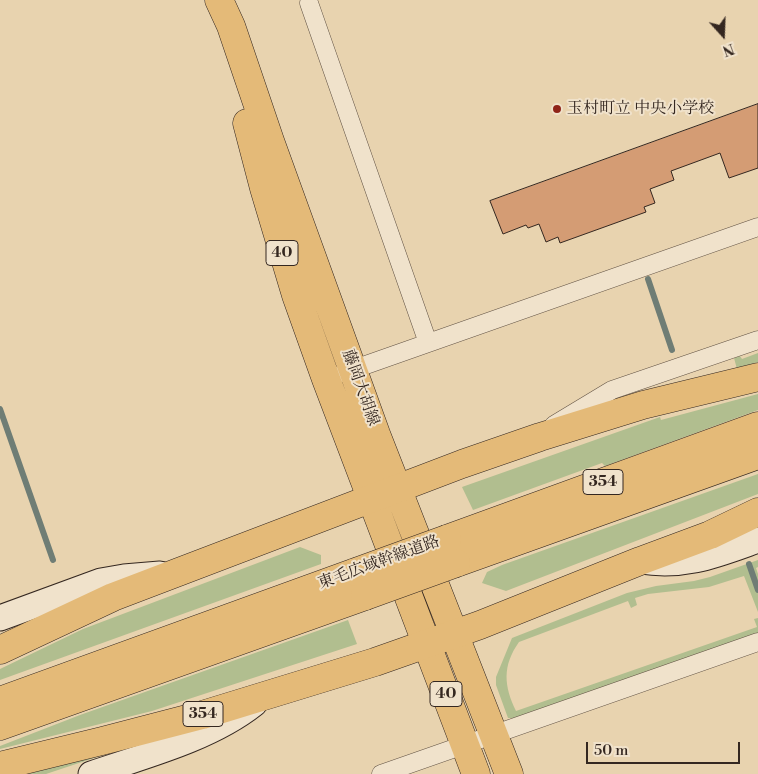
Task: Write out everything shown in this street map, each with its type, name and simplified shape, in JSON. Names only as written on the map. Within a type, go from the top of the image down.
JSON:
[{"type":"main road","name":"藤岡大胡線","points":[[219,0],[231,26],[270,141],[338,375]]},
{"type":"main road","name":"藤岡大胡線","points":[[219,0],[238,88],[266,196],[293,287],[338,375],[389,498],[433,642]]},
{"type":"main road","points":[[0,650],[113,597],[175,573],[389,498],[425,477],[540,437],[643,405],[758,377]]},
{"type":"main road","name":"東毛広域幹線道路","points":[[0,726],[360,584],[451,551],[758,426]]},
{"type":"main road","name":"東毛広域幹線道路","points":[[451,551],[758,455]]},
{"type":"main road","name":"藤岡大胡線","points":[[389,498],[417,617],[433,642],[481,739],[508,774]]},
{"type":"main road","name":"354","points":[[0,766],[111,739],[261,698],[433,642],[710,535],[758,512]]},
{"type":"main road","name":"東毛広域幹線道路","points":[[0,701],[360,584]]},
{"type":"main road","name":"藤岡大胡線","points":[[476,774],[481,739]]},
{"type":"main road","points":[[481,739],[498,774]]},
{"type":"street","points":[[309,3],[428,343]]},
{"type":"street","points":[[338,375],[758,227]]},
{"type":"street","points":[[540,437],[572,413],[612,390],[758,340]]},
{"type":"street","points":[[640,561],[658,564],[677,564],[701,560],[758,540]]},
{"type":"street","points":[[0,618],[101,581],[124,577],[175,573]]},
{"type":"street","points":[[381,774],[758,642]]},
{"type":"street","points":[[91,774],[204,734],[246,711],[261,698]]},
{"type":"green space","points":[[758,353],[758,362],[737,369],[734,358],[740,356],[742,359]]},
{"type":"green space","points":[[758,394],[758,410],[605,466],[602,463],[473,510],[462,487],[660,417],[661,420]]},
{"type":"green space","points":[[758,474],[758,494],[506,591],[482,583],[487,572],[502,565]]},
{"type":"green space","points":[[300,547],[321,555],[321,564],[0,680],[0,669],[83,629]]},
{"type":"green space","points":[[758,560],[758,567],[756,568],[758,574],[758,612],[744,576],[709,587],[648,594],[635,598],[637,605],[631,608],[628,601],[519,642],[513,651],[507,668],[507,685],[516,711],[757,627],[754,619],[758,618],[758,633],[515,718],[508,718],[496,685],[496,677],[512,638],[627,593],[710,577]]},
{"type":"green space","points":[[348,620],[357,644],[152,711],[0,749],[0,746],[80,715]]},
{"type":"green space","points":[[187,727],[46,774],[10,774]]},
{"type":"building","points":[[758,104],[758,168],[729,178],[720,153],[671,171],[674,180],[650,189],[655,203],[644,207],[646,212],[560,243],[558,237],[546,242],[539,224],[528,228],[526,225],[503,234],[490,201]]},
{"type":"waterway","points":[[648,279],[672,350]]},
{"type":"waterway","points":[[0,409],[53,560]]},
{"type":"waterway","points":[[749,564],[758,590]]},
{"type":"place","name":"玉村町立 中央小学校","points":[[557,109]]}]
